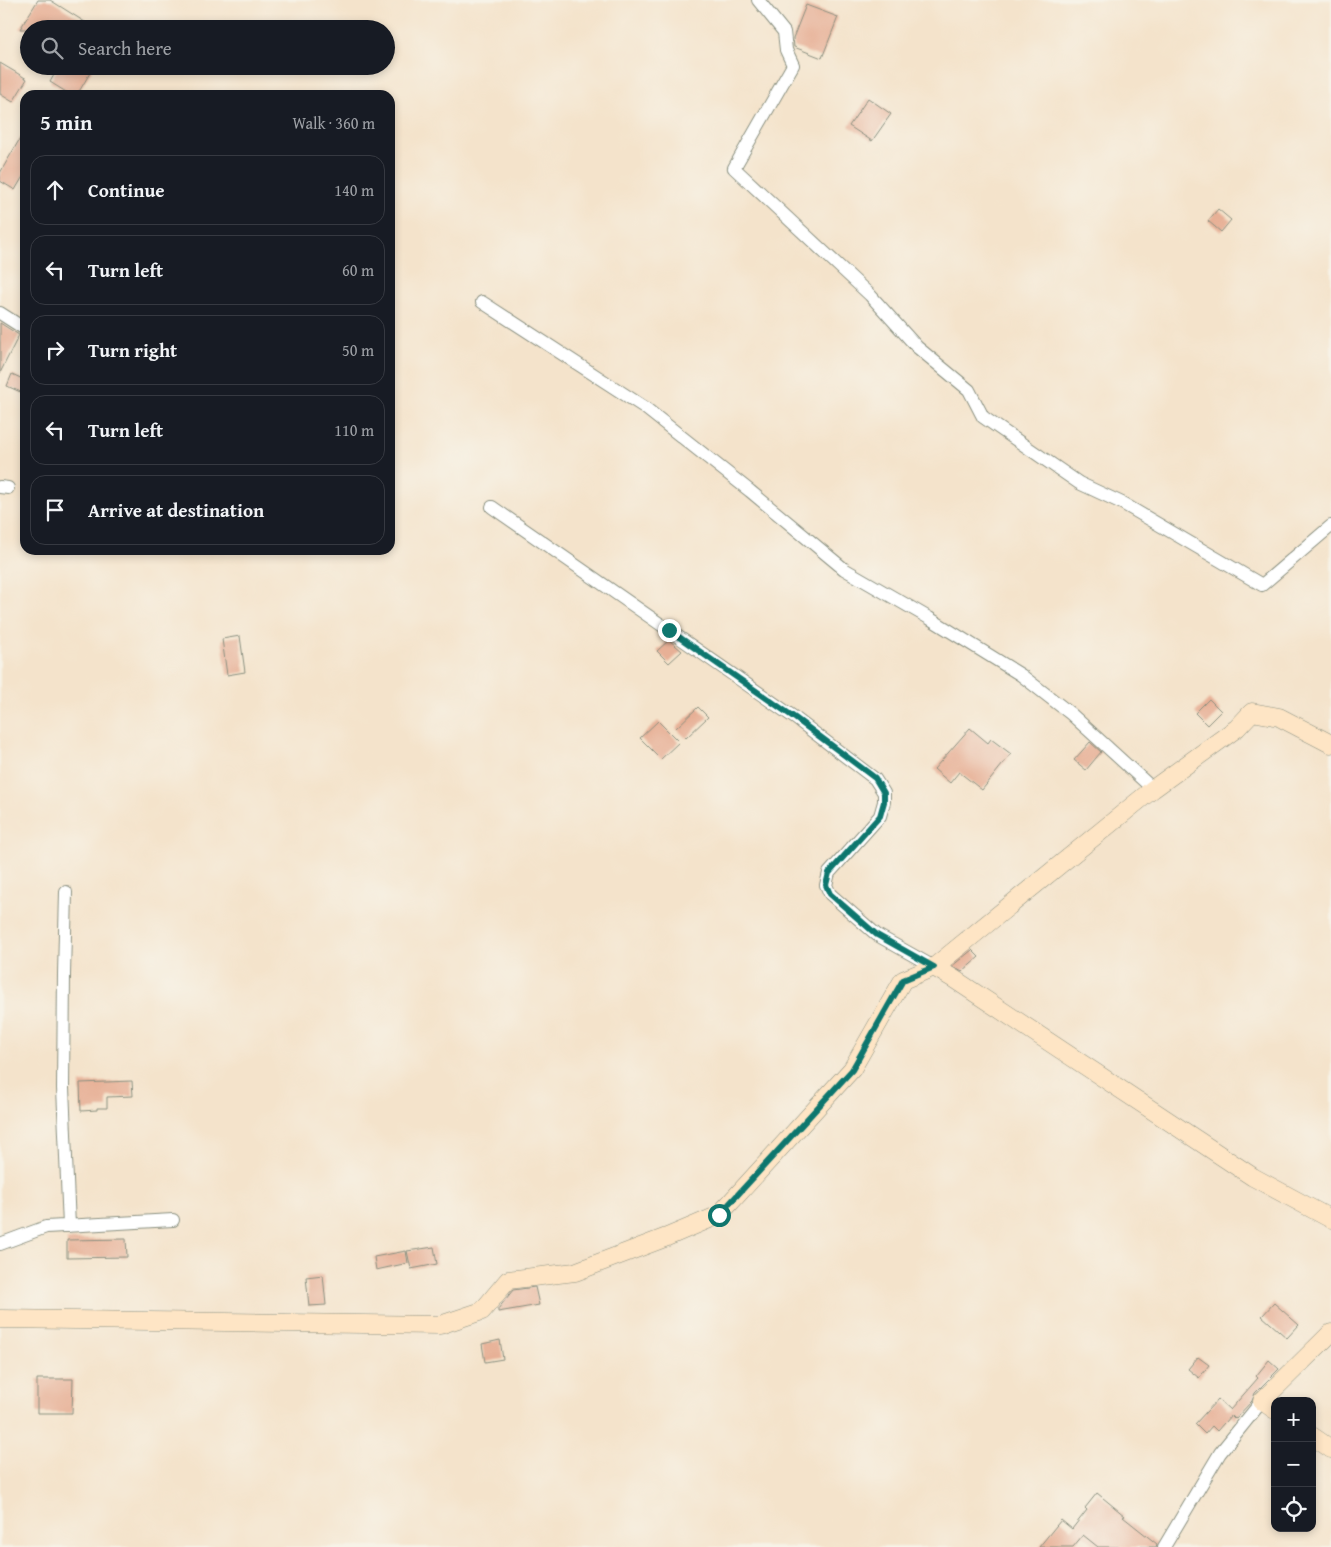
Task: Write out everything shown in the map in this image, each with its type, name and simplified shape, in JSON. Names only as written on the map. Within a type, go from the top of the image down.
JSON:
[{"type":"street","points":[[758,0],[784,32],[786,50],[793,65],[734,168],[870,295],[917,347],[969,390],[983,417],[1079,483],[1122,503],[1262,585],[1331,526]]},
{"type":"street","points":[[482,302],[644,407],[844,569],[929,618],[1021,675],[1071,714],[1153,789]]},
{"type":"street","points":[[0,313],[20,326]]},
{"type":"street","points":[[492,507],[795,718],[875,778],[884,793],[884,802],[880,816],[829,873],[826,885],[830,894],[877,935],[954,979],[1253,1176],[1331,1219]]},
{"type":"street","points":[[0,1319],[440,1325],[482,1311],[508,1280],[575,1272],[719,1215],[852,1070],[903,980],[934,967],[1153,789],[1237,728],[1252,712],[1280,717],[1331,744]]},
{"type":"street","points":[[66,892],[63,1088],[69,1226]]},
{"type":"street","points":[[0,1244],[46,1227],[173,1220]]},
{"type":"street","points":[[1164,1547],[1220,1453],[1269,1406],[1331,1333]]},
{"type":"street","points":[[1316,1439],[1331,1449]]},
{"type":"building","points":[[38,0],[50,0],[82,20],[26,20]]},
{"type":"building","points":[[806,5],[838,17],[822,58],[794,47],[793,38]]},
{"type":"building","points":[[0,63],[27,79],[13,102],[0,94]]},
{"type":"building","points":[[54,75],[89,75],[80,90],[63,90],[50,82]]},
{"type":"building","points":[[868,98],[891,114],[872,141],[849,126]]},
{"type":"building","points":[[20,139],[20,182],[15,190],[0,181],[0,173]]},
{"type":"building","points":[[1218,209],[1231,220],[1221,232],[1208,221]]},
{"type":"building","points":[[0,323],[19,335],[0,373]]},
{"type":"building","points":[[12,374],[20,378],[20,392],[7,386]]},
{"type":"building","points":[[240,636],[245,672],[227,675],[222,639]]},
{"type":"building","points":[[669,640],[682,651],[669,663],[657,651]]},
{"type":"building","points":[[1209,699],[1221,711],[1207,725],[1195,713]]},
{"type":"building","points":[[698,707],[708,717],[686,738],[676,728]]},
{"type":"building","points":[[658,721],[679,742],[661,759],[640,738]]},
{"type":"building","points":[[970,728],[988,743],[991,739],[1011,754],[982,790],[959,772],[950,783],[934,769]]},
{"type":"building","points":[[1090,742],[1101,752],[1086,770],[1074,760]]},
{"type":"building","points":[[972,950],[979,957],[962,972],[952,966]]},
{"type":"building","points":[[132,1081],[133,1096],[107,1097],[107,1108],[81,1111],[80,1083]]},
{"type":"building","points":[[126,1239],[127,1257],[67,1258],[67,1240]]},
{"type":"building","points":[[434,1247],[437,1264],[411,1269],[407,1251]]},
{"type":"building","points":[[406,1251],[408,1263],[376,1270],[374,1257]]},
{"type":"building","points":[[323,1275],[326,1305],[309,1306],[306,1277]]},
{"type":"building","points":[[535,1287],[539,1305],[498,1312],[498,1309],[513,1290]]},
{"type":"building","points":[[1274,1303],[1299,1325],[1287,1338],[1262,1316]]},
{"type":"building","points":[[500,1340],[503,1359],[485,1362],[482,1344]]},
{"type":"building","points":[[1198,1357],[1209,1365],[1199,1378],[1188,1369]]},
{"type":"building","points":[[1269,1360],[1279,1369],[1255,1393],[1252,1401],[1235,1419],[1231,1415],[1217,1431],[1212,1426],[1205,1434],[1195,1424],[1218,1399],[1230,1410],[1258,1378],[1256,1376]]},
{"type":"building","points":[[37,1379],[73,1379],[72,1413],[37,1413]]},
{"type":"building","points":[[1097,1493],[1157,1544],[1156,1547],[1098,1547],[1083,1535],[1073,1547],[1039,1547],[1061,1520],[1072,1529]]},
{"type":"route","points":[[669,630],[795,718],[875,778],[884,793],[884,802],[880,816],[829,873],[826,885],[830,894],[877,935],[934,967],[903,980],[852,1070],[719,1215]]}]
